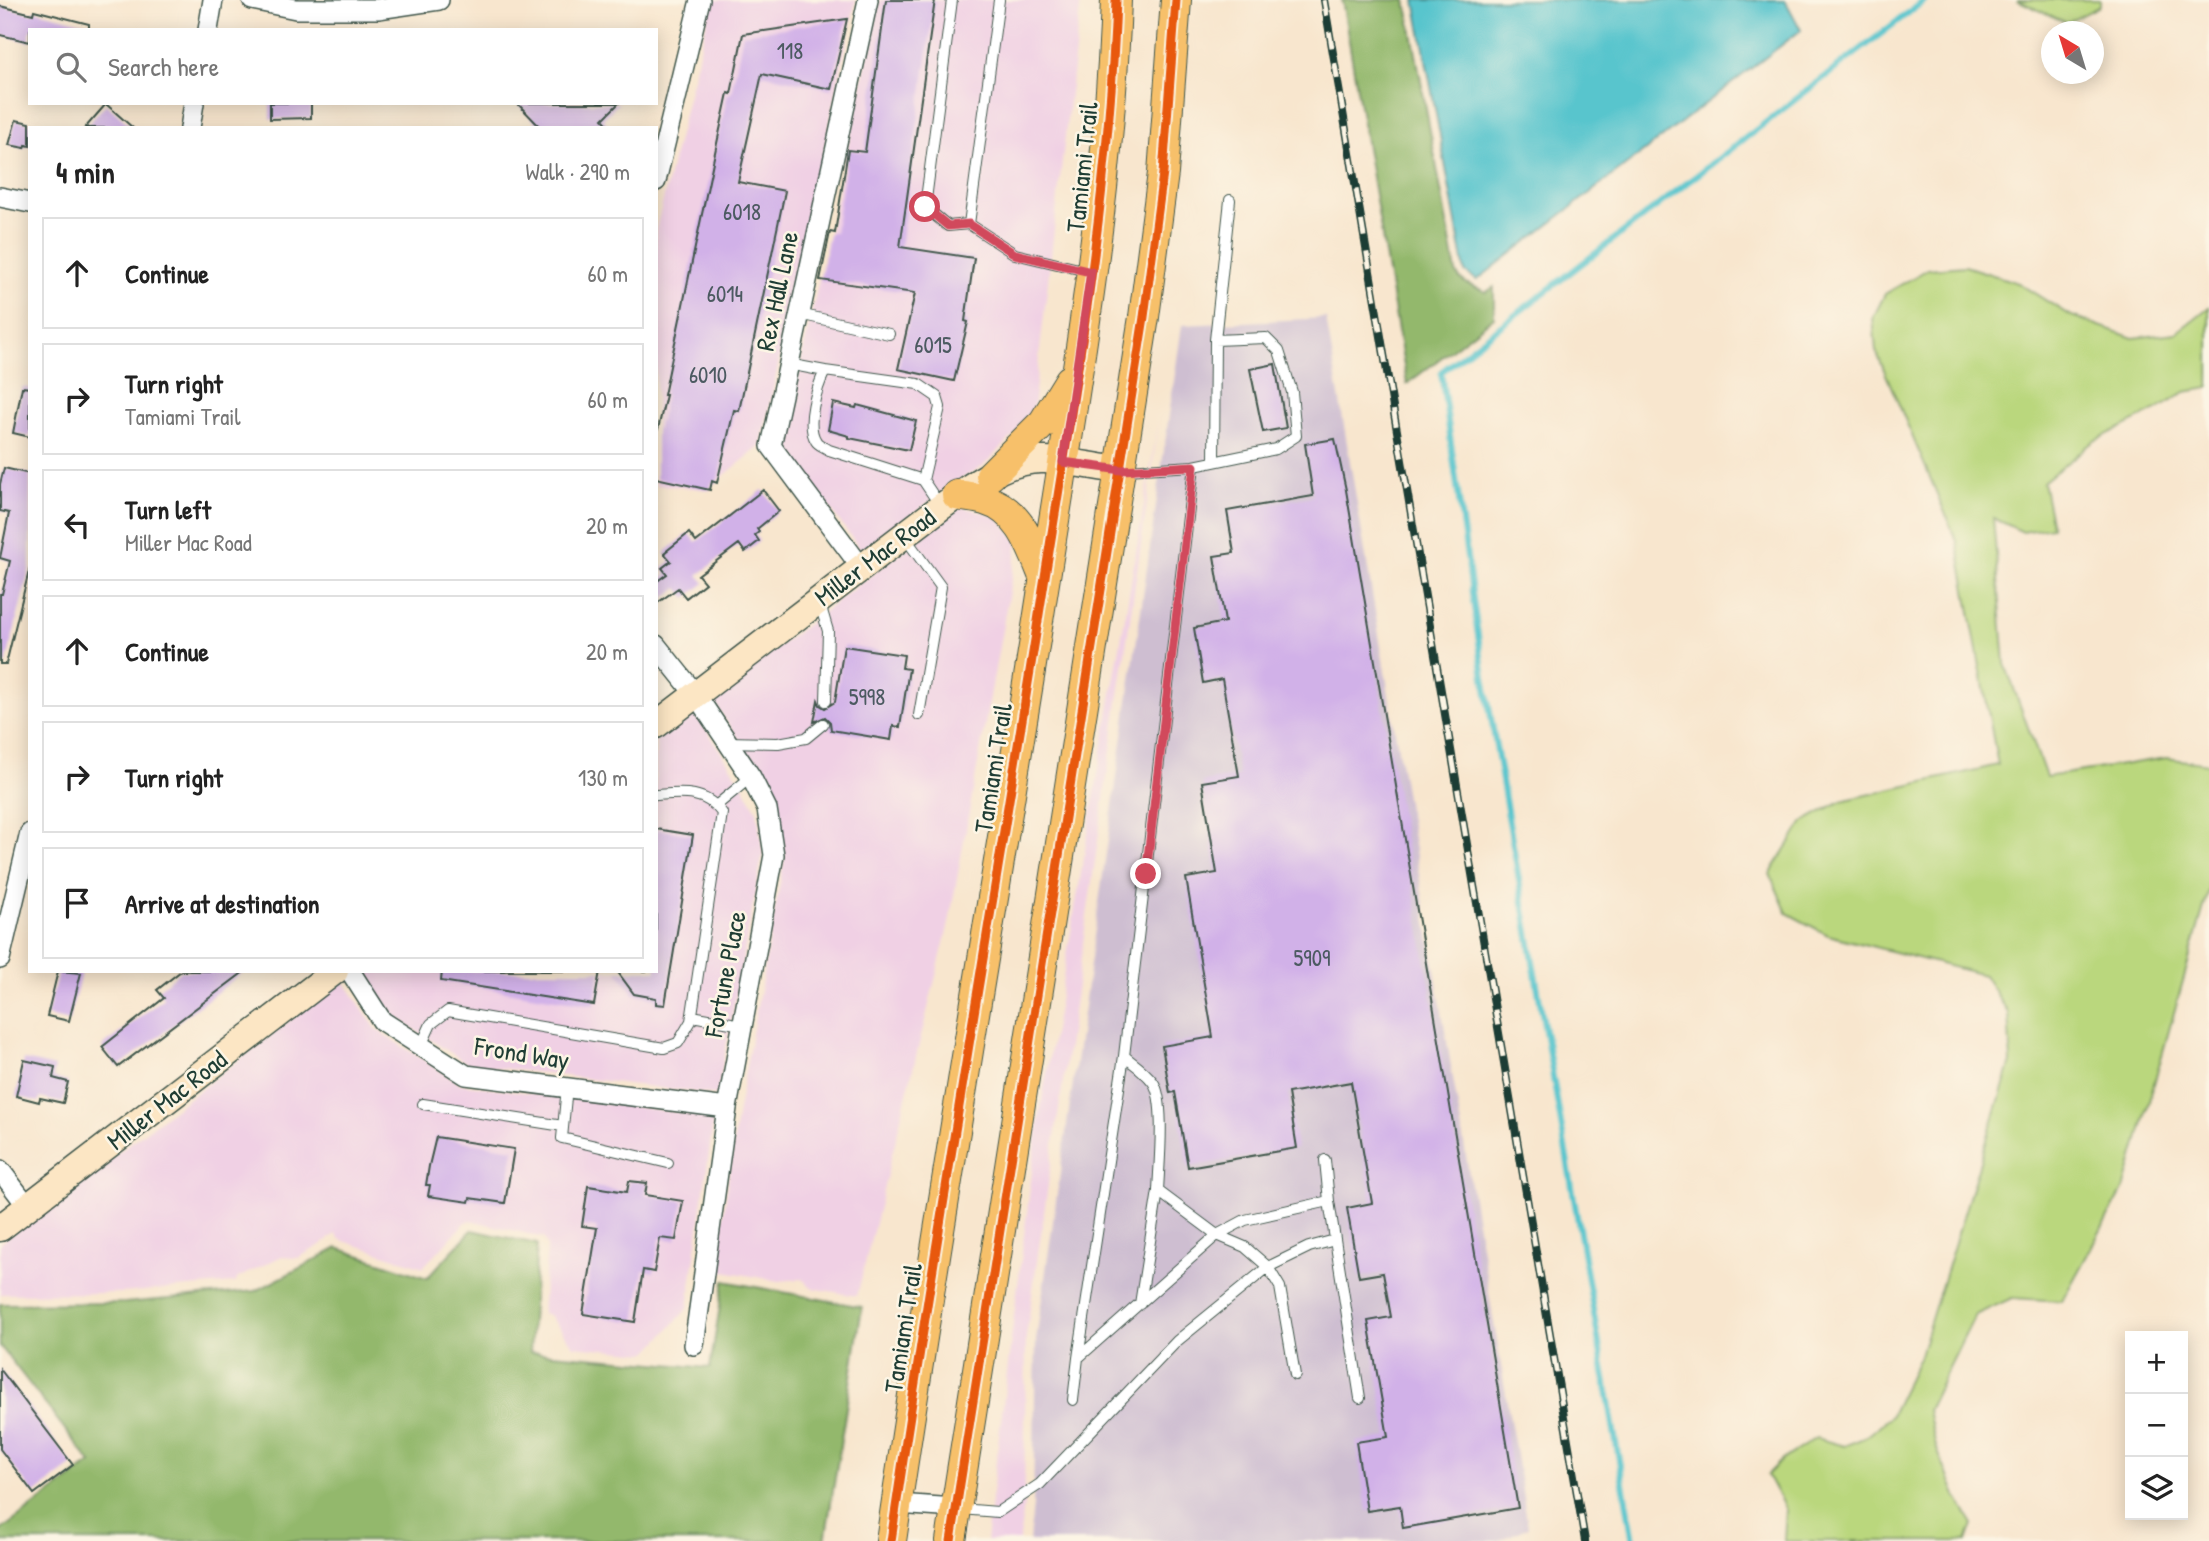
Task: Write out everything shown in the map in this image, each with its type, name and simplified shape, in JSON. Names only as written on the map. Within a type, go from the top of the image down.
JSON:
[{"type":"main road","points":[[951,1541],[1144,317],[1163,173],[1176,0]]},
{"type":"main road","name":"Tamiami Trail","points":[[891,1541],[1091,272],[1106,146],[1114,6]]},
{"type":"main road","points":[[991,475],[1044,422],[1077,367]]},
{"type":"main road","points":[[949,501],[985,500],[1002,508],[1031,543],[1044,579]]},
{"type":"street","points":[[208,28],[213,0]]},
{"type":"street","points":[[252,0],[296,9],[378,9],[439,0]]},
{"type":"street","points":[[658,173],[700,0]]},
{"type":"street","name":"Rex Hall Lane","points":[[861,567],[771,446],[868,0]]},
{"type":"street","points":[[190,126],[194,105]]},
{"type":"street","points":[[0,197],[28,203]]},
{"type":"street","name":"Miller Mac Road","points":[[658,724],[949,501],[991,475],[1020,463],[1043,460],[1121,470]]},
{"type":"street","name":"Fortune Place","points":[[658,648],[696,695],[751,777],[767,809],[774,855],[727,1108],[695,1345]]},
{"type":"street","points":[[0,959],[28,841]]},
{"type":"street","name":"Miller Mac Road","points":[[0,1228],[332,973]]},
{"type":"street","name":"Frond Way","points":[[351,973],[382,1021],[466,1075],[727,1108]]},
{"type":"street","points":[[0,1170],[28,1207]]},
{"type":"street","points":[[897,1504],[956,1508]]},
{"type":"lane","points":[[952,0],[925,207],[948,226],[969,224],[1015,254],[1091,272]]},
{"type":"lane","points":[[969,224],[999,0]]},
{"type":"lane","points":[[1214,461],[1215,340],[1230,200]]},
{"type":"lane","points":[[799,314],[889,334]]},
{"type":"lane","points":[[1121,470],[1194,466],[1276,449],[1296,436],[1292,392],[1279,351],[1266,338],[1215,340]]},
{"type":"lane","points":[[788,364],[918,384],[937,397],[940,407],[923,480]]},
{"type":"lane","points":[[825,371],[819,384],[811,428],[816,443],[829,450],[923,480],[949,501]]},
{"type":"lane","points":[[1073,1400],[1124,1056],[1194,466]]},
{"type":"lane","points":[[903,536],[941,587],[919,715]]},
{"type":"lane","points":[[819,600],[828,631],[825,701]]},
{"type":"lane","points":[[727,742],[778,743],[806,738],[823,724]]},
{"type":"lane","points":[[717,805],[751,777]]},
{"type":"lane","points":[[421,1046],[430,1024],[448,1011],[664,1048],[678,1043],[692,1016],[722,813],[713,801],[691,793],[658,795]]},
{"type":"lane","points":[[692,1016],[742,1025]]},
{"type":"lane","points":[[1124,1056],[1154,1083],[1160,1100],[1158,1191],[1140,1304]]},
{"type":"lane","points":[[568,1087],[562,1138],[668,1163]]},
{"type":"lane","points":[[423,1104],[564,1126]]},
{"type":"lane","points":[[1325,1160],[1360,1398]]},
{"type":"lane","points":[[1158,1191],[1217,1235],[1245,1247],[1268,1267],[1280,1287],[1295,1375]]},
{"type":"lane","points":[[1078,1358],[1217,1235],[1245,1220],[1329,1201]]},
{"type":"lane","points":[[956,1508],[998,1511],[1040,1484],[1177,1342],[1268,1267],[1309,1247],[1335,1240]]},
{"type":"shaded area","points":[[712,0],[856,0],[761,446],[707,489],[658,485],[658,221]]},
{"type":"shaded area","points":[[880,0],[1081,0],[1032,417],[983,466],[954,483],[947,482],[947,488],[862,552],[783,444]]},
{"type":"shaded area","points":[[1326,318],[1528,1527],[1499,1541],[1029,1541],[1033,1506],[1036,1340],[1182,325]]},
{"type":"shaded area","points":[[1159,419],[1026,1337],[1024,1505],[1019,1541],[986,1541],[1038,1124]]},
{"type":"shaded area","points":[[961,507],[997,516],[1018,542],[949,923],[857,1296],[812,1288],[802,1279],[779,1281],[724,1271],[715,1275],[738,1110],[785,855],[777,804],[760,772],[711,698]]},
{"type":"shaded area","points":[[694,711],[757,811],[763,853],[717,1095],[468,1064],[389,1013],[363,973],[658,973],[658,738]]},
{"type":"shaded area","points":[[343,980],[377,1030],[461,1084],[714,1117],[688,1308],[649,1351],[645,1353],[574,1346],[549,1315],[542,1313],[547,1246],[544,1238],[470,1220],[423,1267],[341,1240],[335,1234],[298,1258],[280,1257],[238,1278],[234,1283],[123,1293],[0,1294],[0,1243]]},
{"type":"green space","points":[[1342,0],[1406,0],[1456,272],[1465,282],[1486,292],[1494,287],[1494,317],[1407,384]]},
{"type":"green space","points":[[2017,0],[2100,0],[2100,6],[2071,21],[2063,21]]},
{"type":"green space","points":[[1965,266],[2018,283],[2069,315],[2133,338],[2176,333],[2209,307],[2209,388],[2185,392],[2157,410],[2094,441],[2043,482],[2052,527],[2023,532],[1993,518],[2005,664],[2046,777],[2166,758],[2209,764],[2209,889],[2125,1186],[2062,1301],[2012,1298],[1975,1315],[1928,1410],[1936,1447],[1957,1498],[1973,1524],[1967,1541],[1784,1541],[1786,1510],[1767,1475],[1782,1460],[1816,1438],[1844,1446],[1864,1438],[1890,1417],[1919,1358],[2011,1062],[2008,1013],[1984,975],[1828,935],[1787,913],[1770,874],[1803,822],[1841,801],[1998,765],[1957,541],[1876,351],[1873,318],[1885,294],[1928,269]]},
{"type":"green space","points":[[472,1230],[537,1244],[530,1352],[710,1368],[724,1281],[862,1307],[825,1541],[0,1541],[0,1531],[91,1463],[0,1346],[0,1304],[125,1303],[256,1291],[338,1248],[427,1278]]},
{"type":"water","points":[[1415,0],[1785,0],[1801,30],[1477,280],[1465,272]]},
{"type":"building","points":[[886,0],[935,0],[900,247],[974,258],[965,321],[968,322],[954,381],[898,369],[915,293],[820,280],[830,232],[835,233],[848,150],[865,152]]},
{"type":"building","points":[[0,6],[33,14],[34,10],[89,24],[89,28],[28,28],[28,42],[0,35]]},
{"type":"building","points":[[847,19],[831,89],[762,74],[738,182],[785,191],[739,411],[734,410],[717,483],[712,481],[710,490],[658,478],[658,429],[714,157],[743,34]]},
{"type":"building","points":[[107,105],[131,126],[87,126]]},
{"type":"building","points":[[270,105],[311,105],[311,118],[270,119]]},
{"type":"building","points":[[519,105],[617,105],[603,119],[609,126],[539,126]]},
{"type":"building","points":[[16,120],[30,123],[28,146],[25,148],[9,145]]},
{"type":"building","points":[[1275,364],[1286,428],[1263,432],[1250,369]]},
{"type":"building","points":[[22,387],[28,388],[28,437],[13,433]]},
{"type":"building","points":[[833,403],[856,408],[857,405],[916,421],[909,450],[849,438],[828,430]]},
{"type":"building","points":[[1335,439],[1346,490],[1518,1508],[1403,1528],[1400,1506],[1367,1511],[1356,1442],[1388,1437],[1368,1321],[1391,1317],[1383,1273],[1359,1277],[1347,1208],[1372,1203],[1351,1082],[1288,1093],[1297,1148],[1188,1167],[1175,1092],[1170,1093],[1162,1046],[1213,1037],[1186,878],[1217,873],[1202,782],[1239,776],[1222,679],[1203,683],[1194,628],[1225,622],[1214,556],[1234,553],[1227,511],[1313,496],[1305,444]]},
{"type":"building","points":[[4,468],[28,474],[28,575],[6,664],[0,664],[0,594],[10,561],[0,558],[9,513],[0,511],[0,484]]},
{"type":"building","points":[[763,490],[779,511],[757,529],[759,532],[755,535],[759,541],[745,552],[739,544],[698,575],[705,583],[686,598],[678,588],[658,603],[658,581],[667,574],[662,568],[671,561],[664,553],[689,533],[696,542]]},
{"type":"building","points":[[844,646],[904,655],[902,668],[909,669],[900,727],[893,726],[891,740],[831,730],[830,722],[825,717],[814,722],[818,700],[825,708],[835,702]]},
{"type":"building","points":[[658,829],[693,835],[665,1005],[656,1004],[656,998],[634,994],[618,973],[658,973]]},
{"type":"building","points":[[58,973],[81,973],[69,1021],[47,1016]]},
{"type":"building","points":[[178,973],[242,973],[118,1067],[102,1047],[164,998],[157,990]]},
{"type":"building","points":[[442,973],[600,973],[594,1005],[441,981]]},
{"type":"building","points":[[24,1060],[55,1067],[53,1078],[68,1082],[63,1103],[40,1098],[39,1102],[16,1096]]},
{"type":"building","points":[[436,1137],[514,1149],[505,1203],[470,1198],[469,1202],[428,1196],[430,1185],[426,1185]]},
{"type":"building","points":[[629,1181],[647,1183],[645,1195],[683,1201],[676,1240],[660,1238],[654,1272],[643,1270],[635,1322],[583,1314],[597,1228],[582,1226],[588,1186],[627,1192]]},
{"type":"building","points":[[0,1369],[73,1465],[34,1494],[0,1449]]},
{"type":"waterway","points":[[1633,1541],[1483,671],[1441,372],[1925,0]]},
{"type":"railway","points":[[1324,0],[1585,1541]]},
{"type":"cycle path","points":[[891,1541],[1075,389],[1097,234],[1112,78],[1116,0]]},
{"type":"cycle path","points":[[951,1541],[1144,317],[1163,173],[1176,0]]},
{"type":"route","points":[[925,207],[948,226],[969,224],[1015,254],[1091,272],[1063,462],[1121,470],[1194,466],[1146,874]]}]
